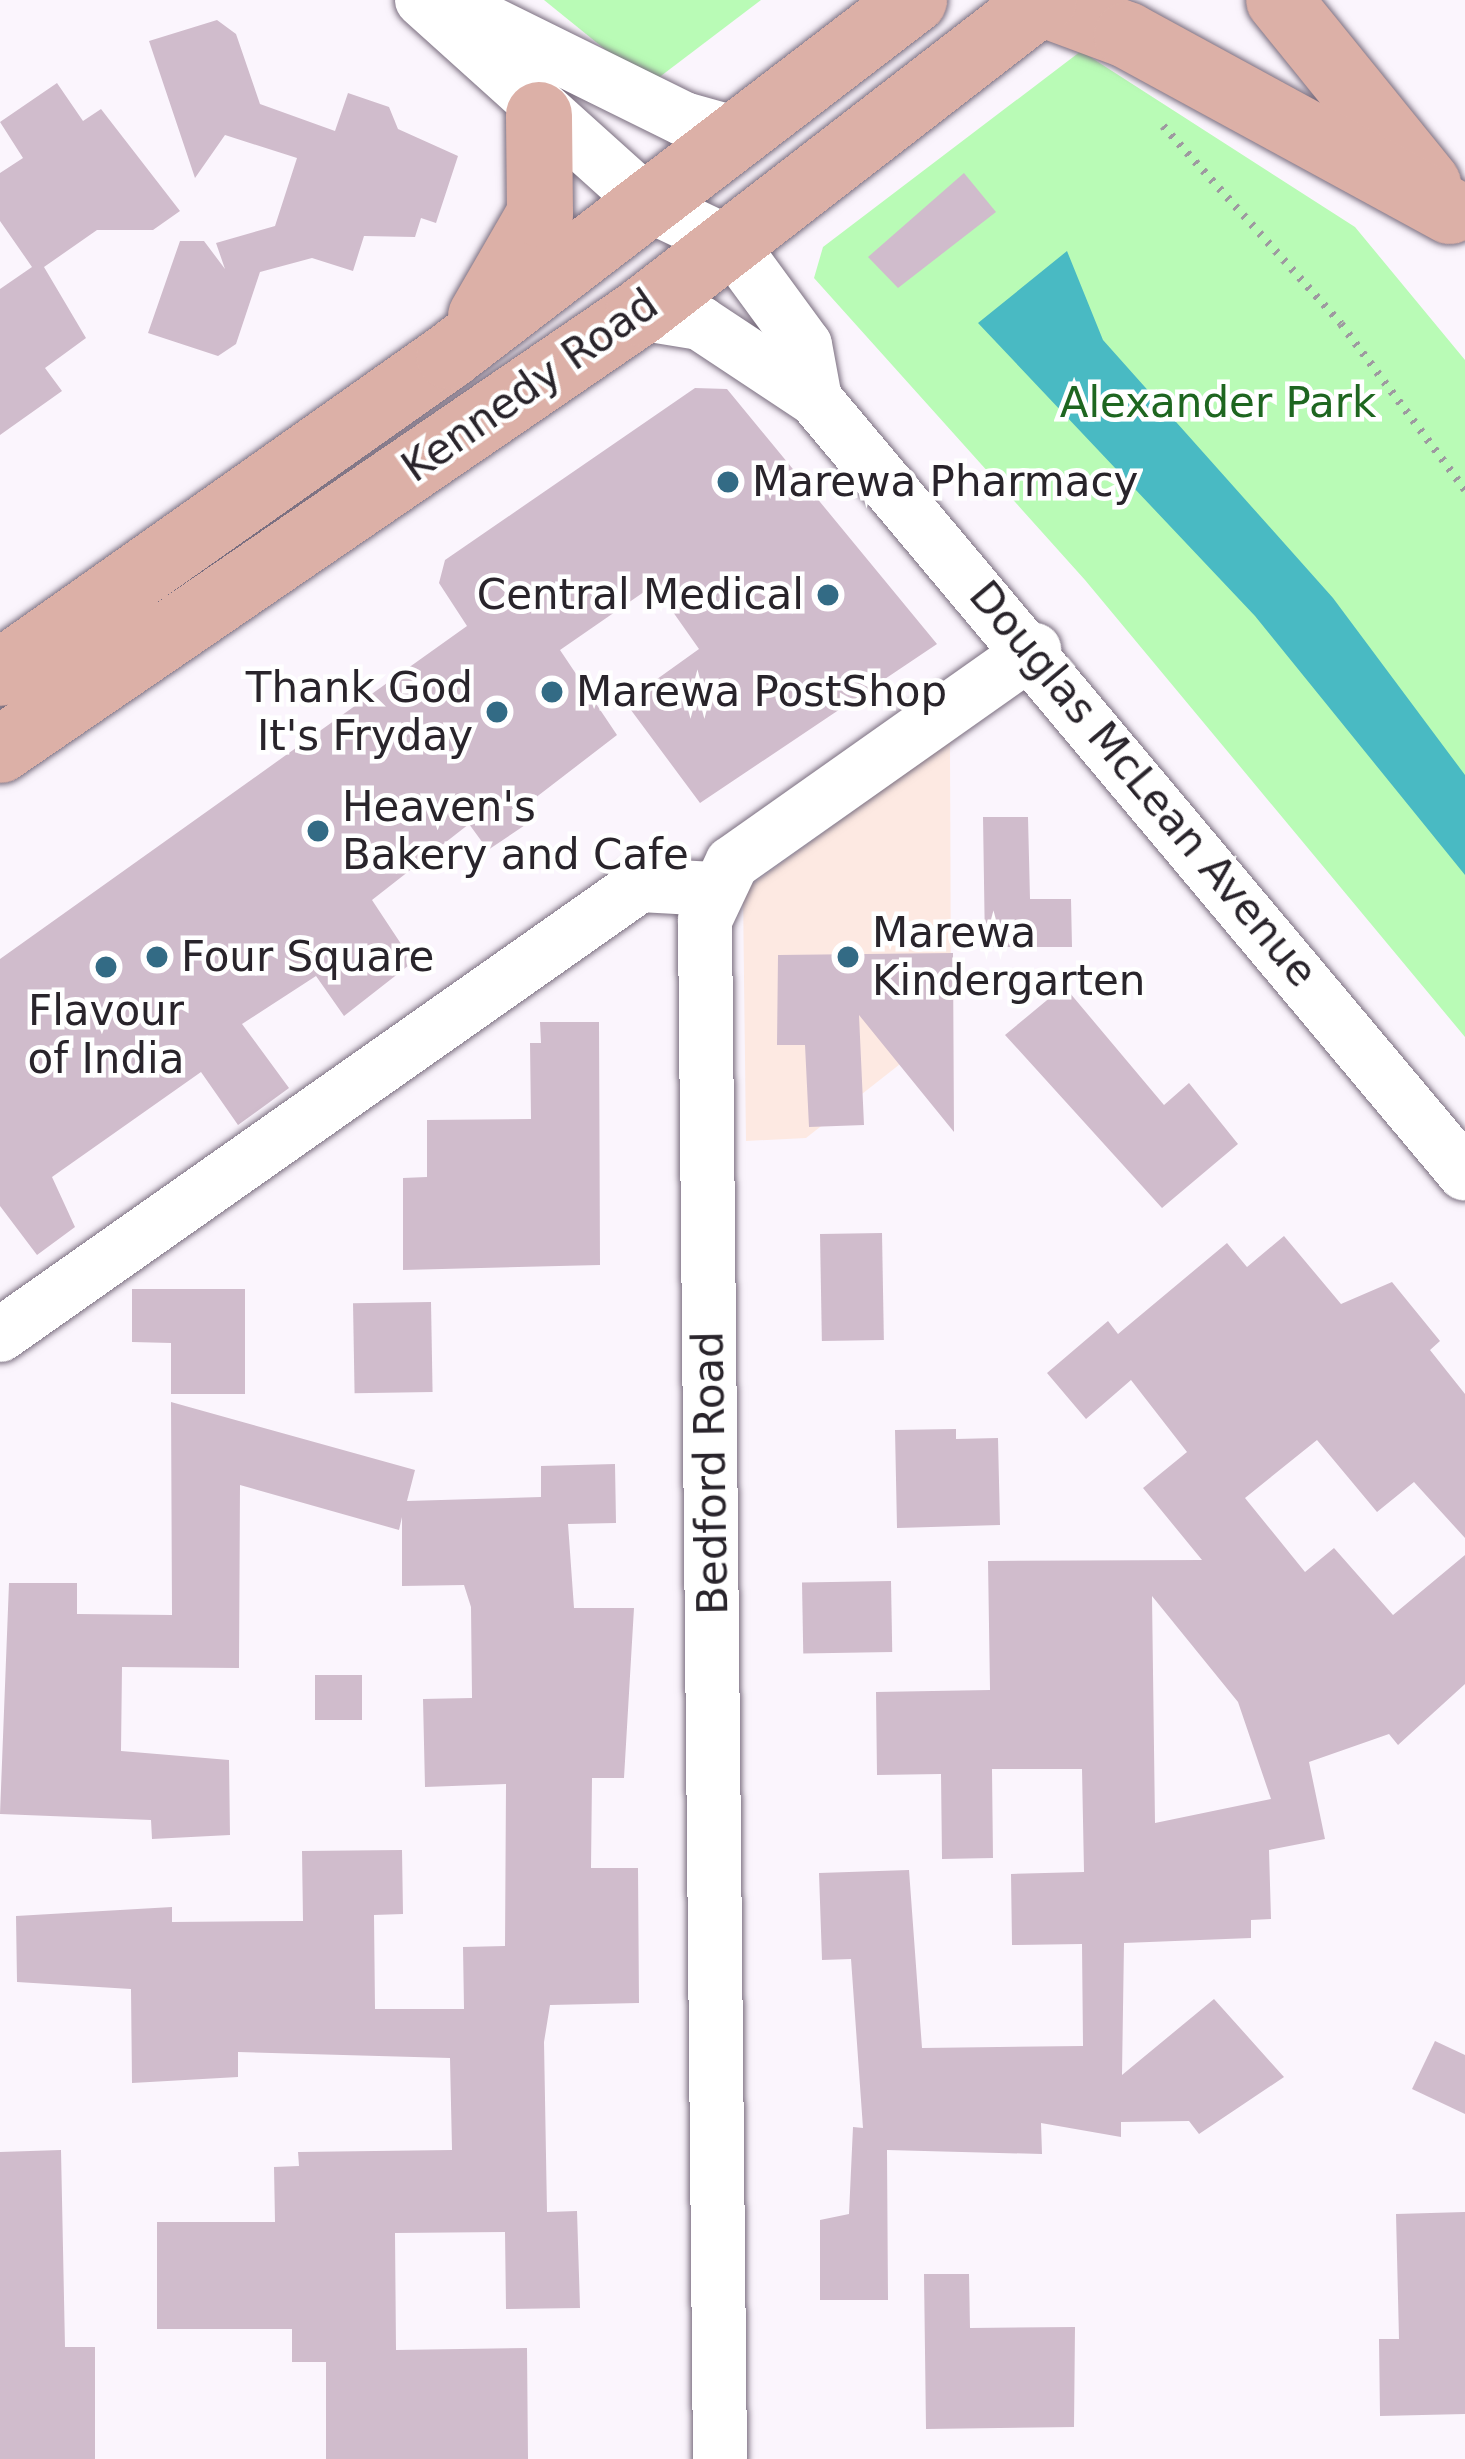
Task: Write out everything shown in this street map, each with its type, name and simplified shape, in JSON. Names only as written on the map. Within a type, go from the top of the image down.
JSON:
[{"type":"main road","points":[[821,77],[876,0]]},
{"type":"main road","name":"Kennedy Road","points":[[0,673],[449,356],[746,136],[914,0]]},
{"type":"main road","points":[[1279,0],[1457,220]]},
{"type":"main road","points":[[1042,2],[1127,35],[1457,220]]},
{"type":"main road","name":"Kennedy Road","points":[[0,750],[639,313],[1042,2]]},
{"type":"main road","points":[[449,356],[516,270],[540,214],[539,115]]},
{"type":"street","name":"Douglas McLean Avenue","points":[[422,0],[539,115],[651,206],[731,244],[805,345],[815,399]]},
{"type":"street","points":[[443,0],[684,119],[746,136]]},
{"type":"street","name":"Douglas McLean Avenue","points":[[639,313],[700,323],[815,399],[1034,650],[1465,1174]]},
{"type":"street","points":[[0,1335],[640,885],[713,889],[770,834],[1034,650]]},
{"type":"street","name":"Bedford Road","points":[[713,889],[703,960],[720,2459]]},
{"type":"path","points":[[1149,110],[1341,324],[1465,490]]},
{"type":"shaded area","name":"Marewa Kindergarten","points":[[950,741],[951,1024],[806,1138],[746,1141],[743,891]]},
{"type":"green space","points":[[544,0],[761,0],[649,85]]},
{"type":"green space","name":"Alexander Park","points":[[1081,51],[1355,227],[1465,360],[1465,1037],[1085,580],[814,278],[823,247]]},
{"type":"water","points":[[1067,251],[1103,340],[1333,598],[1465,775],[1465,875],[1255,616],[978,323]]},
{"type":"building","points":[[217,20],[236,34],[260,104],[335,131],[348,93],[389,107],[398,129],[458,156],[436,223],[421,218],[415,237],[364,236],[353,271],[312,258],[260,272],[236,344],[218,356],[148,333],[180,241],[204,241],[225,269],[216,243],[275,226],[297,158],[225,135],[195,178],[149,41]]},
{"type":"building","points":[[57,83],[83,121],[101,109],[180,211],[153,230],[97,230],[44,267],[86,338],[45,368],[62,391],[0,435],[0,289],[32,267],[0,221],[0,173],[23,158],[0,122]]},
{"type":"building","points":[[964,173],[996,212],[898,288],[868,257]]},
{"type":"building","points":[[695,388],[727,389],[937,644],[700,803],[625,702],[699,649],[654,585],[560,650],[617,735],[526,805],[537,817],[488,850],[469,824],[372,900],[413,962],[344,1016],[316,976],[242,1024],[289,1088],[238,1125],[201,1072],[52,1177],[75,1227],[37,1255],[0,1206],[0,959],[467,626],[439,583],[445,560]]},
{"type":"building","points":[[983,817],[1028,817],[1030,899],[1071,899],[1072,947],[985,947]]},
{"type":"building","points":[[953,953],[954,1132],[859,1015],[864,1125],[809,1127],[805,1045],[777,1045],[778,955]]},
{"type":"building","points":[[1064,986],[1164,1105],[1189,1083],[1238,1144],[1162,1208],[1005,1035]]},
{"type":"building","points":[[540,1022],[599,1022],[600,1265],[403,1270],[403,1178],[427,1177],[427,1120],[531,1119],[530,1043],[541,1043]]},
{"type":"building","points":[[882,1233],[884,1340],[822,1341],[820,1234]]},
{"type":"building","points":[[1284,1236],[1341,1304],[1392,1282],[1440,1341],[1430,1350],[1465,1394],[1465,1538],[1414,1482],[1377,1512],[1317,1440],[1245,1498],[1305,1572],[1334,1548],[1393,1615],[1465,1555],[1465,1684],[1398,1745],[1389,1734],[1309,1762],[1325,1839],[1269,1850],[1271,1919],[1251,1920],[1251,1938],[1124,1943],[1122,2075],[1214,1999],[1284,2077],[1199,2134],[1189,2121],[1121,2122],[1121,2137],[1041,2123],[1042,2154],[887,2150],[888,2300],[820,2300],[820,2220],[849,2214],[853,2127],[863,2128],[851,1959],[822,1960],[819,1873],[909,1870],[922,2048],[1083,2046],[1082,1944],[1012,1945],[1011,1874],[1084,1872],[1082,1769],[992,1769],[993,1858],[942,1859],[941,1774],[877,1775],[876,1692],[990,1690],[988,1561],[1202,1560],[1143,1488],[1187,1452],[1131,1380],[1086,1419],[1047,1373],[1108,1321],[1118,1334],[1227,1243],[1247,1267]],"holes":[[[1152,1596],[1238,1702],[1271,1799],[1155,1823]]]},
{"type":"building","points":[[132,1289],[245,1289],[245,1394],[171,1394],[171,1343],[132,1342]]},
{"type":"building","points":[[431,1302],[433,1392],[355,1393],[353,1303]]},
{"type":"building","points":[[171,1402],[415,1470],[407,1501],[541,1497],[541,1466],[615,1464],[616,1523],[568,1524],[574,1608],[634,1608],[624,1778],[592,1778],[591,1868],[638,1868],[639,2003],[550,2005],[544,2042],[547,2212],[577,2211],[580,2308],[506,2309],[505,2232],[395,2233],[396,2350],[527,2348],[528,2459],[326,2459],[326,2362],[292,2362],[292,2329],[157,2329],[157,2222],[275,2222],[274,2167],[299,2166],[298,2152],[452,2150],[450,2058],[238,2052],[238,2077],[132,2083],[131,1989],[17,1982],[16,1916],[172,1907],[172,1922],[303,1921],[302,1851],[402,1850],[403,1914],[374,1915],[375,2009],[464,2009],[463,1947],[505,1946],[506,1784],[425,1787],[423,1699],[472,1698],[471,1607],[464,1585],[402,1586],[402,1517],[399,1530],[240,1485],[239,1668],[122,1667],[121,1751],[229,1760],[230,1835],[152,1839],[151,1820],[0,1814],[9,1583],[77,1583],[77,1614],[172,1615]]},
{"type":"building","points":[[956,1429],[956,1439],[998,1438],[1000,1525],[897,1528],[895,1430]]},
{"type":"building","points":[[891,1581],[892,1652],[803,1654],[802,1583]]},
{"type":"building","points":[[315,1675],[362,1675],[362,1720],[315,1720]]},
{"type":"building","points":[[1435,2041],[1465,2055],[1465,2114],[1412,2089]]},
{"type":"building","points":[[61,2150],[65,2347],[95,2347],[95,2459],[0,2459],[0,2152]]},
{"type":"building","points":[[1465,2212],[1465,2414],[1380,2416],[1379,2339],[1399,2339],[1396,2214]]},
{"type":"building","points":[[924,2274],[969,2274],[970,2328],[1075,2327],[1074,2427],[926,2429]]},
{"type":"place","name":"Marewa Pharmacy","points":[[728,482]]},
{"type":"place","name":"Central Medical","points":[[828,595]]},
{"type":"place","name":"Marewa PostShop","points":[[552,692]]},
{"type":"place","name":"Thank God It's Fryday","points":[[497,712]]},
{"type":"place","name":"Heaven's Bakery and Cafe","points":[[318,831]]},
{"type":"place","name":"Four Square","points":[[157,957]]},
{"type":"place","name":"Marewa Kindergarten","points":[[848,957]]},
{"type":"place","name":"Flavour of India","points":[[106,967]]}]
